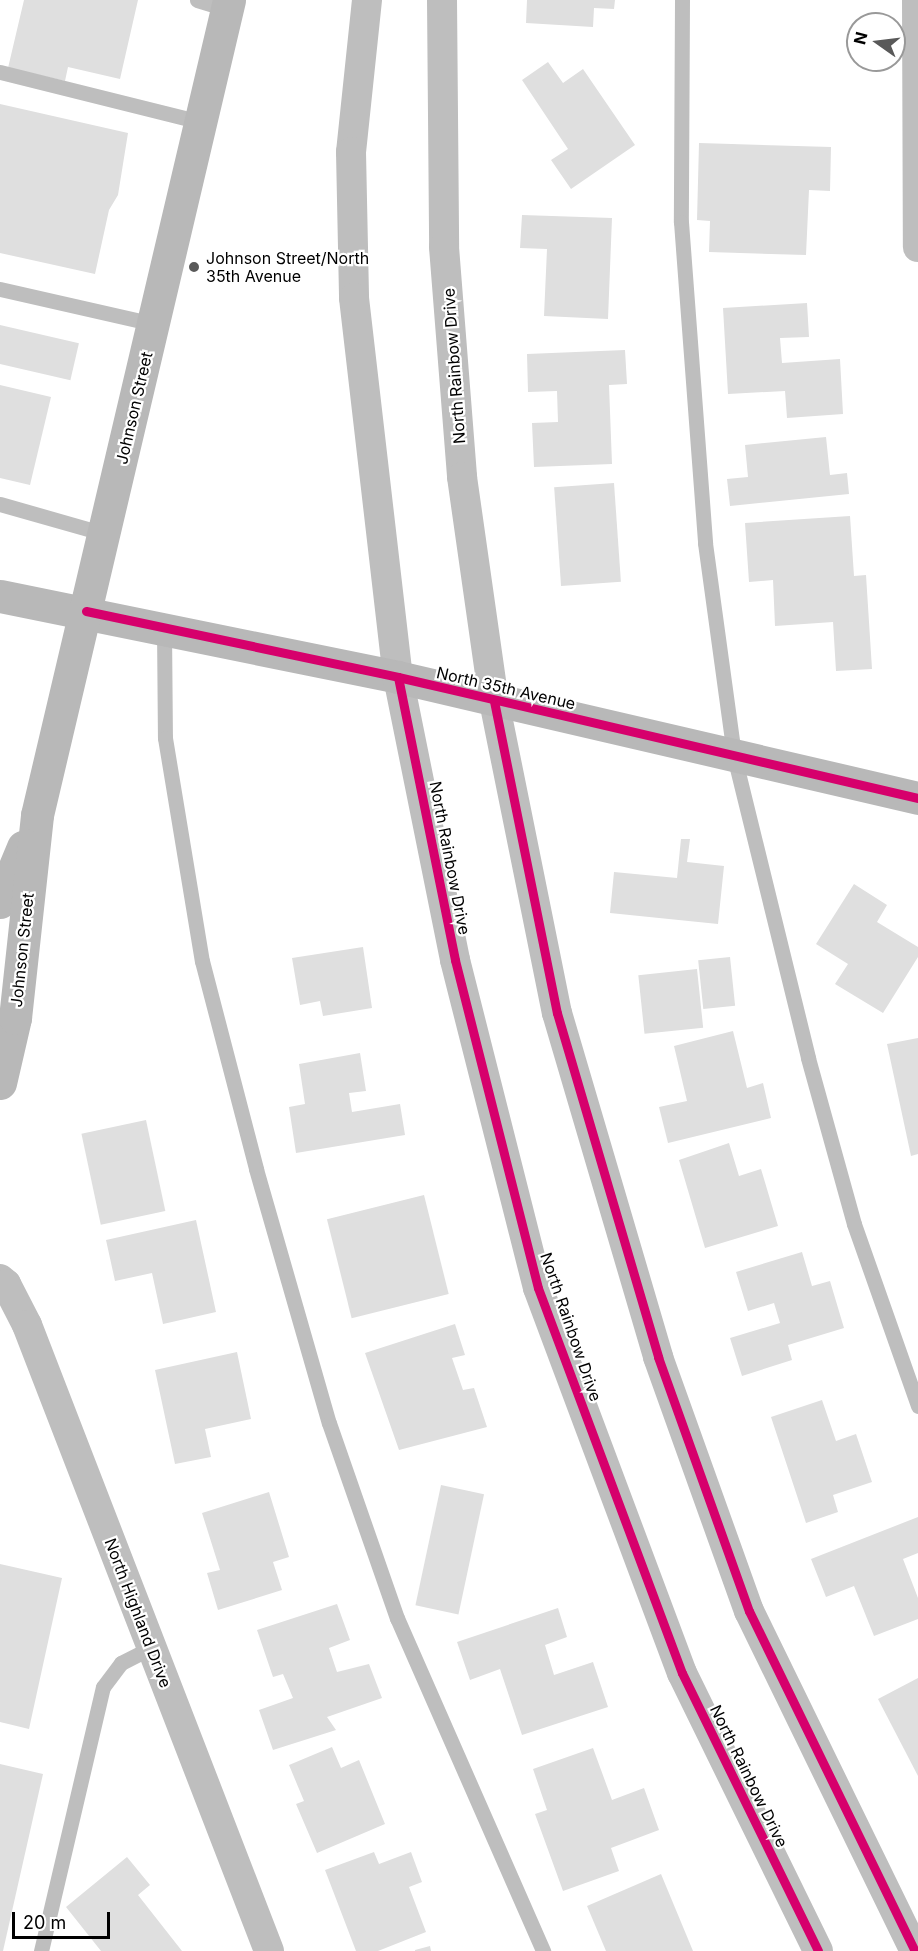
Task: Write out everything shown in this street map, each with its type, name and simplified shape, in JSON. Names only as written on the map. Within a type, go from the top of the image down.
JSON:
[{"type":"street","name":"North Rainbow Drive","points":[[367,0],[351,152],[354,298],[398,678],[455,960],[538,1288],[682,1673],[818,1951]]},
{"type":"street","name":"North Rainbow Drive","points":[[442,0],[444,247],[462,477],[494,701],[557,1013],[658,1357],[749,1611],[915,1951]]},
{"type":"street","points":[[916,0],[918,247]]},
{"type":"street","name":"Johnson Street","points":[[0,1083],[15,1018],[37,815],[201,122],[218,3]]},
{"type":"street","name":"North 35th Avenue","points":[[0,596],[86,611],[398,678],[918,798]]},
{"type":"street","name":"Johnson Street","points":[[0,902],[37,815]]},
{"type":"street","name":"North Highland Drive","points":[[0,1279],[27,1325],[269,1951]]},
{"type":"lane","points":[[682,0],[681,222],[685,281],[705,543],[734,756],[808,1058],[854,1224],[918,1406]]},
{"type":"lane","points":[[0,72],[201,122]]},
{"type":"lane","points":[[0,289],[154,324]]},
{"type":"lane","points":[[0,504],[105,534]]},
{"type":"lane","points":[[164,628],[165,738],[202,961],[259,1180],[329,1423],[397,1618],[543,1951]]},
{"type":"lane","points":[[41,1951],[102,1687],[122,1663],[152,1647]]},
{"type":"building","points":[[24,0],[138,0],[120,79],[68,67],[65,81],[8,68]]},
{"type":"building","points":[[527,0],[615,0],[614,9],[594,8],[593,27],[526,23]]},
{"type":"building","points":[[548,62],[563,83],[583,69],[635,145],[571,189],[551,160],[568,149],[522,80]]},
{"type":"building","points":[[0,104],[128,133],[118,195],[109,210],[95,274],[0,253]]},
{"type":"building","points":[[699,143],[831,147],[830,191],[809,190],[806,255],[709,252],[710,221],[697,220]]},
{"type":"building","points":[[522,215],[612,218],[608,319],[544,316],[547,249],[520,248]]},
{"type":"building","points":[[807,303],[809,337],[780,338],[782,363],[840,359],[843,414],[787,418],[785,391],[728,394],[723,308]]},
{"type":"building","points":[[0,325],[79,343],[70,380],[0,364]]},
{"type":"building","points":[[625,350],[627,384],[609,385],[612,464],[534,467],[532,423],[558,422],[557,391],[528,392],[527,354]]},
{"type":"building","points":[[0,385],[51,397],[30,485],[0,478]]},
{"type":"building","points":[[826,437],[830,475],[847,473],[849,494],[730,506],[727,479],[748,477],[745,445]]},
{"type":"building","points":[[614,483],[621,582],[561,586],[554,487]]},
{"type":"building","points":[[850,516],[854,576],[866,575],[872,669],[836,671],[833,622],[775,626],[773,580],[749,582],[745,523]]},
{"type":"building","points":[[681,839],[690,839],[687,862],[724,866],[718,924],[610,913],[614,872],[677,878]]},
{"type":"building","points":[[854,884],[887,905],[877,922],[918,947],[918,957],[883,1013],[835,984],[848,964],[816,944]]},
{"type":"building","points":[[363,947],[372,1008],[323,1016],[320,1001],[300,1005],[292,958]]},
{"type":"building","points":[[730,957],[735,1006],[703,1009],[698,960]]},
{"type":"building","points":[[697,969],[703,1028],[644,1034],[638,975]]},
{"type":"building","points":[[733,1031],[747,1088],[763,1083],[771,1118],[668,1143],[659,1107],[687,1101],[674,1046]]},
{"type":"building","points":[[918,1038],[918,1154],[911,1156],[887,1044]]},
{"type":"building","points":[[360,1053],[366,1091],[349,1093],[352,1112],[400,1104],[405,1135],[296,1153],[289,1107],[305,1104],[299,1064]]},
{"type":"building","points":[[146,1120],[165,1211],[101,1225],[81,1134]]},
{"type":"building","points":[[729,1143],[739,1176],[761,1169],[778,1226],[705,1248],[679,1160]]},
{"type":"building","points":[[424,1195],[449,1294],[352,1318],[327,1219]]},
{"type":"building","points":[[196,1220],[216,1312],[163,1324],[152,1273],[115,1281],[106,1240]]},
{"type":"building","points":[[802,1252],[812,1286],[830,1281],[844,1328],[788,1345],[792,1360],[742,1376],[730,1338],[780,1323],[774,1303],[748,1311],[736,1272]]},
{"type":"building","points":[[455,1324],[465,1355],[452,1358],[463,1390],[474,1388],[487,1427],[399,1450],[365,1353]]},
{"type":"building","points":[[237,1352],[251,1419],[205,1429],[211,1457],[175,1464],[155,1370]]},
{"type":"building","points":[[822,1400],[836,1441],[856,1434],[872,1482],[833,1495],[838,1512],[806,1523],[771,1417]]},
{"type":"building","points":[[441,1485],[484,1494],[458,1614],[415,1605]]},
{"type":"building","points":[[269,1492],[289,1557],[273,1562],[282,1590],[218,1610],[207,1573],[220,1570],[202,1513]]},
{"type":"building","points":[[918,1517],[918,1553],[903,1559],[918,1598],[918,1619],[874,1636],[854,1586],[826,1597],[811,1559]]},
{"type":"building","points":[[0,1564],[62,1578],[29,1729],[0,1722]]},
{"type":"building","points":[[337,1604],[350,1640],[329,1648],[337,1672],[369,1664],[382,1698],[327,1717],[336,1730],[273,1750],[259,1710],[293,1698],[283,1674],[273,1677],[257,1630]]},
{"type":"building","points":[[558,1608],[567,1637],[545,1645],[554,1675],[593,1662],[608,1707],[522,1735],[500,1669],[470,1680],[457,1642]]},
{"type":"building","points":[[918,1678],[918,1776],[878,1699]]},
{"type":"building","points":[[332,1747],[341,1768],[359,1760],[385,1824],[317,1853],[296,1804],[304,1801],[289,1765]]},
{"type":"building","points":[[593,1748],[612,1800],[644,1788],[659,1830],[611,1848],[619,1871],[563,1891],[535,1814],[547,1810],[533,1769]]},
{"type":"building","points":[[0,1764],[43,1774],[3,1951],[0,1951]]},
{"type":"building","points":[[374,1852],[379,1864],[411,1852],[422,1882],[409,1887],[426,1932],[378,1951],[356,1951],[325,1870]]},
{"type":"building","points":[[127,1857],[150,1885],[138,1895],[182,1951],[101,1951],[66,1907]]},
{"type":"building","points":[[661,1874],[693,1951],[606,1951],[587,1906]]},
{"type":"building","points":[[430,1946],[431,1951],[415,1951],[415,1950]]},
{"type":"cycle path","points":[[86,611],[398,677],[918,798]]},
{"type":"cycle path","points":[[398,677],[455,960],[538,1288],[682,1673],[818,1951]]},
{"type":"cycle path","points":[[494,701],[557,1013],[658,1357],[749,1611],[915,1951]]},
{"type":"place","name":"Johnson Street/North 35th Avenue","points":[[194,267]]}]
